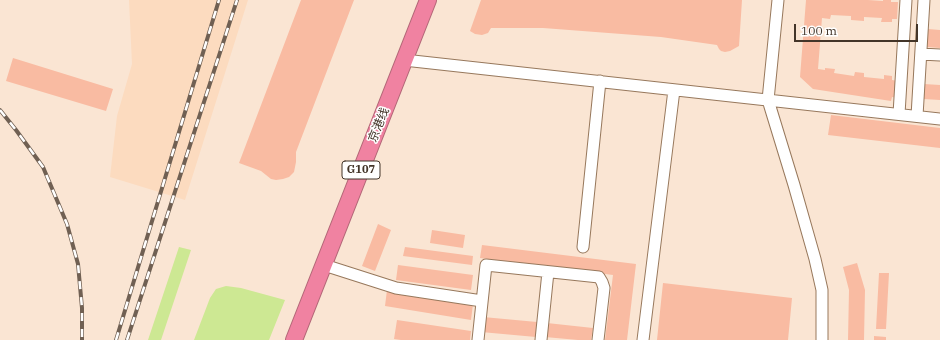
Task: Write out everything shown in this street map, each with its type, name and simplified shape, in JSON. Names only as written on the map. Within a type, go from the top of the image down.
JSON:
[{"type":"highway","name":"京港线","points":[[284,340],[418,0]]},
{"type":"highway","name":"京港线","points":[[294,340],[428,0]]},
{"type":"street","points":[[778,0],[768,100],[815,259],[822,290],[822,340]]},
{"type":"street","points":[[899,114],[906,0]]},
{"type":"street","points":[[917,116],[924,0]]},
{"type":"street","points":[[921,54],[940,55]]},
{"type":"street","points":[[404,60],[940,119]]},
{"type":"street","points":[[583,247],[600,82]]},
{"type":"street","points":[[643,340],[674,90]]},
{"type":"street","points":[[324,265],[396,288],[482,301]]},
{"type":"street","points":[[478,340],[486,265],[599,277],[604,288],[598,340]]},
{"type":"street","points":[[541,340],[548,272]]},
{"type":"shaded area","points":[[129,0],[248,0],[185,200],[110,177],[117,116],[132,64]]},
{"type":"green space","points":[[179,247],[191,250],[161,340],[148,340]]},
{"type":"green space","points":[[226,286],[241,288],[285,300],[269,340],[194,340],[210,298],[216,289]]},
{"type":"building","points":[[301,0],[354,0],[296,152],[294,172],[289,177],[276,180],[271,179],[261,171],[239,163]]},
{"type":"building","points":[[481,0],[742,0],[739,46],[725,52],[721,51],[717,45],[661,37],[543,28],[491,28],[488,33],[482,35],[475,34],[470,31]]},
{"type":"building","points":[[806,0],[891,0],[891,2],[898,2],[897,19],[892,19],[892,22],[881,22],[882,18],[864,17],[864,21],[851,20],[851,16],[831,15],[830,19],[822,18],[818,69],[835,69],[834,73],[854,76],[855,72],[864,73],[864,77],[884,79],[884,75],[892,76],[892,80],[898,81],[897,98],[892,97],[891,101],[813,89],[800,77]]},
{"type":"building","points":[[928,29],[940,30],[940,48],[927,47]]},
{"type":"building","points":[[13,58],[113,89],[106,111],[6,81]]},
{"type":"building","points":[[924,84],[940,85],[940,100],[923,99]]},
{"type":"building","points":[[831,115],[940,128],[940,148],[828,135]]},
{"type":"building","points":[[378,224],[391,230],[375,271],[362,266]]},
{"type":"building","points":[[432,230],[465,235],[463,248],[430,243]]},
{"type":"building","points":[[482,245],[636,264],[627,340],[605,340],[613,275],[480,258]]},
{"type":"building","points":[[405,247],[473,256],[472,265],[403,256]]},
{"type":"building","points":[[857,263],[865,290],[864,340],[848,340],[849,290],[843,267]]},
{"type":"building","points":[[398,265],[473,275],[471,290],[396,280]]},
{"type":"building","points":[[879,273],[889,273],[886,329],[876,329]]},
{"type":"building","points":[[663,283],[792,298],[788,340],[657,340]]},
{"type":"building","points":[[387,290],[473,304],[471,320],[385,306]]},
{"type":"building","points":[[483,317],[537,322],[536,337],[481,332]]},
{"type":"building","points":[[397,320],[471,331],[470,340],[394,339]]},
{"type":"building","points":[[547,323],[593,328],[591,340],[545,337]]},
{"type":"building","points":[[874,336],[886,337],[886,340],[874,340]]},
{"type":"railway","points":[[116,340],[219,0]]},
{"type":"railway","points":[[127,340],[237,0]]},
{"type":"railway","points":[[0,110],[43,167],[67,224],[78,264],[82,308],[82,340]]}]
